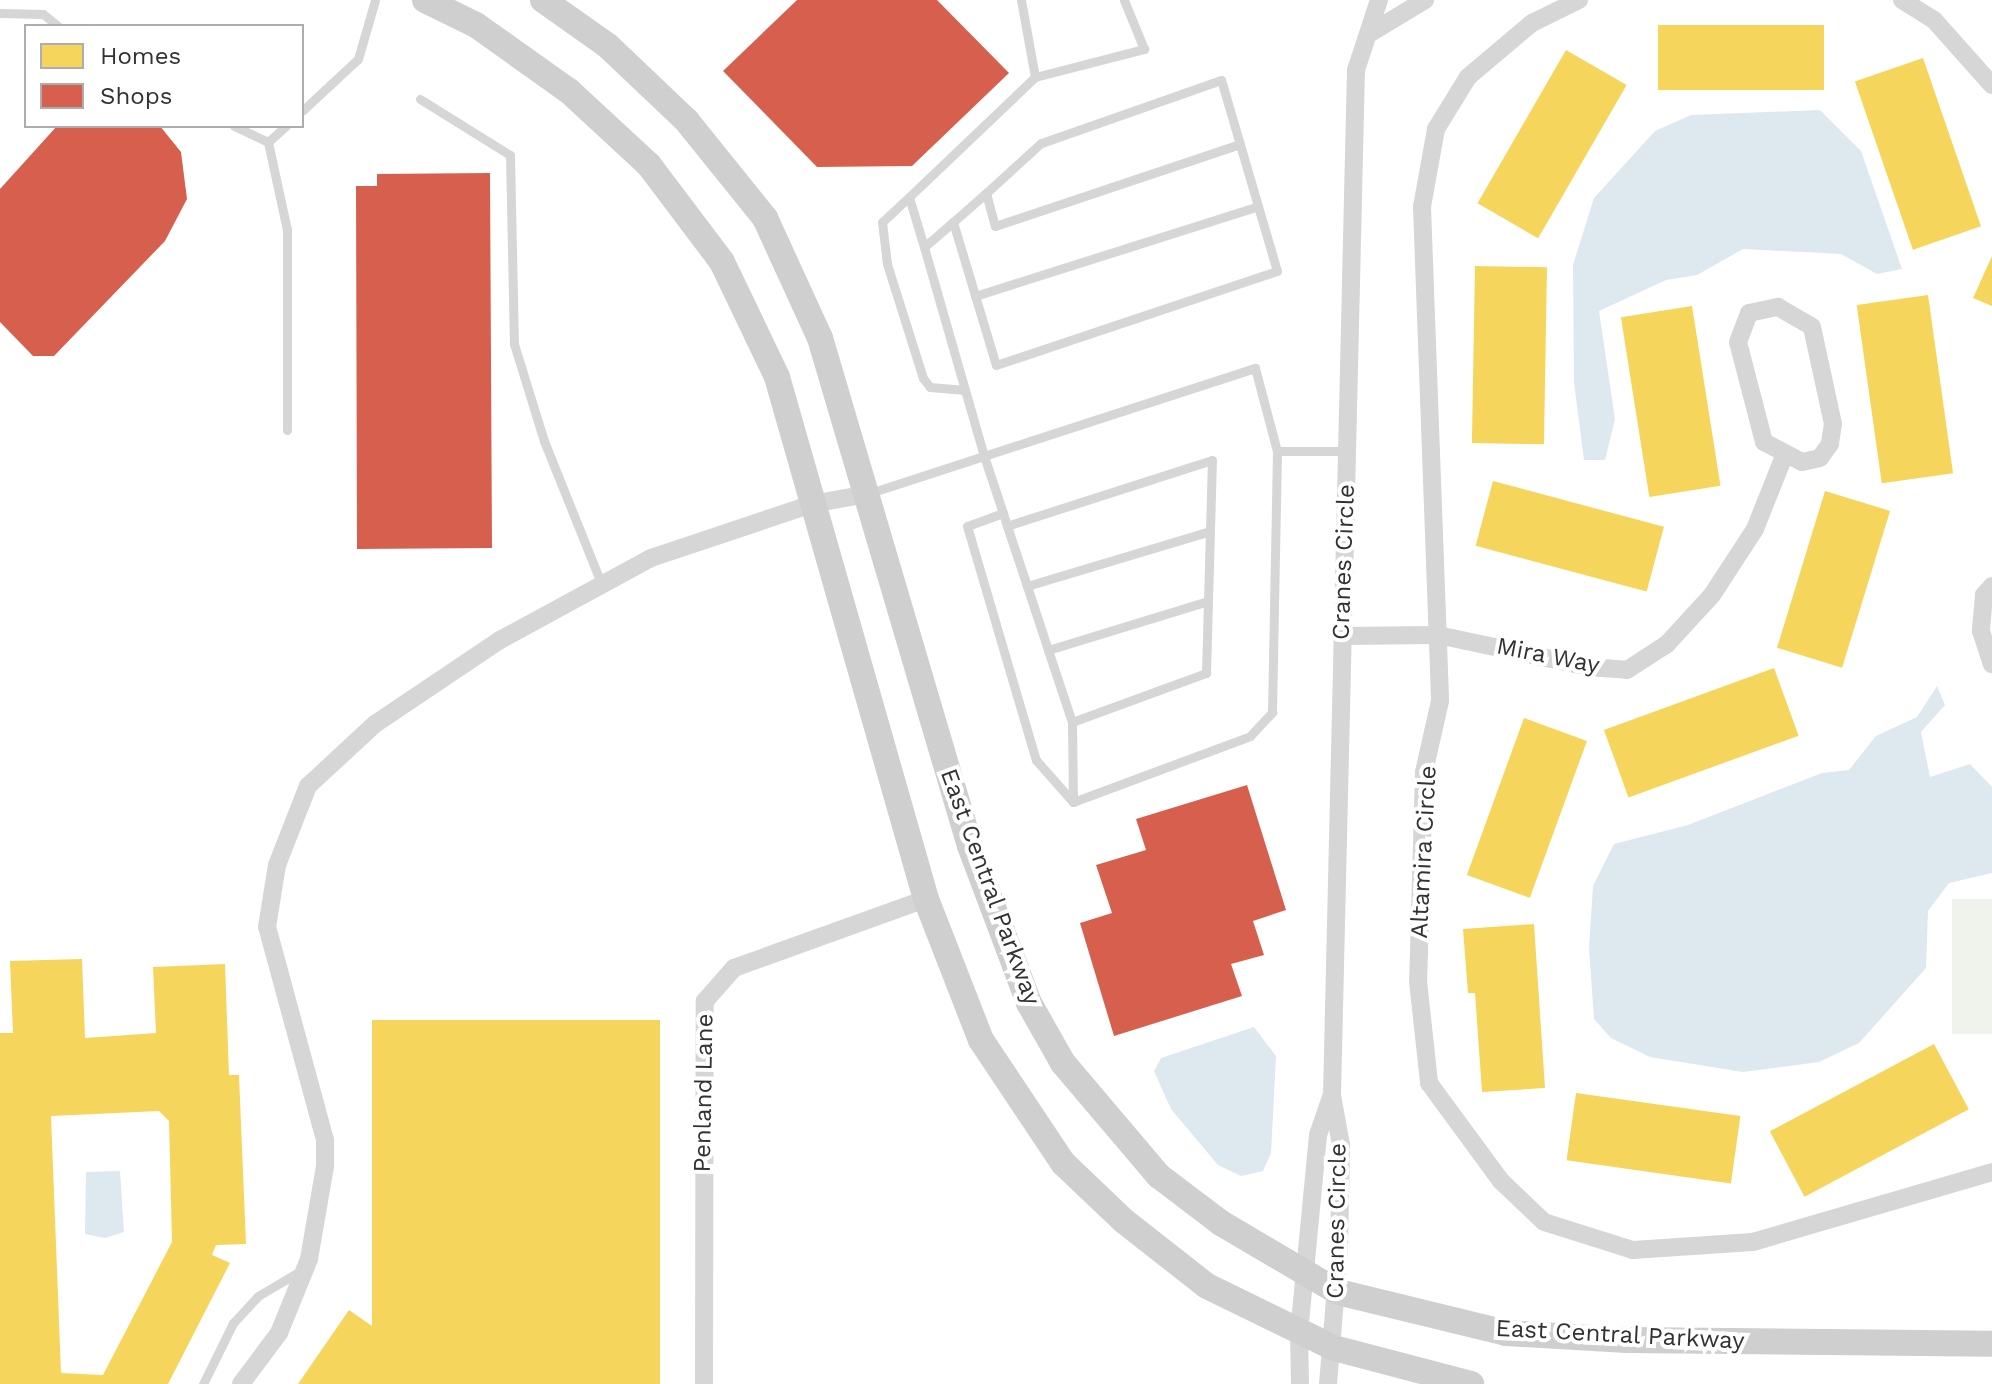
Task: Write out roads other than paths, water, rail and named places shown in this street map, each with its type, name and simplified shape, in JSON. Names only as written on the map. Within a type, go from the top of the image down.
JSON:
[{"type":"main road","points":[[425,0],[476,25],[569,91],[649,165],[722,262],[777,377],[926,899],[981,1040],[1063,1163],[1124,1221],[1207,1286],[1334,1348],[1471,1384]]},
{"type":"main road","name":"East Central Parkway","points":[[543,0],[608,46],[686,120],[765,218],[820,338],[970,846],[1029,1003],[1063,1063],[1159,1176],[1221,1223],[1338,1292],[1506,1333],[1627,1340],[1992,1344]]},
{"type":"street","name":"Cranes Circle","points":[[1328,1384],[1338,1292],[1341,1145],[1332,1095],[1356,70],[1372,32],[1379,0]]},
{"type":"street","points":[[1372,32],[1425,0]]},
{"type":"street","name":"Altamira Circle","points":[[1579,0],[1532,23],[1468,77],[1436,129],[1422,207],[1440,701],[1424,772],[1418,981],[1429,1083],[1501,1181],[1544,1222],[1633,1250],[1753,1242],[1992,1172]]},
{"type":"street","points":[[1902,0],[1934,20],[1992,85]]},
{"type":"street","points":[[1778,307],[1812,327],[1833,424],[1830,444],[1820,458],[1802,462],[1784,456],[1764,442],[1738,342],[1749,313],[1778,307]]},
{"type":"street","name":"Mira Way","points":[[1341,636],[1438,635],[1588,667],[1627,670],[1667,644],[1712,595],[1755,529],[1784,456]]},
{"type":"street","points":[[241,1384],[279,1333],[305,1269],[325,1140],[267,927],[277,865],[308,786],[375,724],[500,640],[651,558],[812,504],[867,494]]},
{"type":"street","points":[[1992,586],[1984,595],[1981,631],[1992,664]]},
{"type":"street","name":"Penland Lane","points":[[704,1384],[705,1001],[734,968],[926,899]]},
{"type":"street","name":"Cranes Circle","points":[[1300,1384],[1299,1333],[1318,1135],[1332,1095]]},
{"type":"lane","points":[[304,109],[358,59],[375,0]]},
{"type":"lane","points":[[1021,0],[1035,77]]},
{"type":"lane","points":[[965,390],[930,387],[923,378],[887,264],[882,222],[1035,77],[1144,49],[1124,0]]},
{"type":"lane","points":[[0,13],[43,14],[56,24]]},
{"type":"lane","points":[[924,247],[1041,143],[1221,80],[1277,271],[996,365],[953,222]]},
{"type":"lane","points":[[420,99],[510,155],[514,344],[544,441],[602,585]]},
{"type":"lane","points":[[238,128],[268,142]]},
{"type":"lane","points":[[268,142],[284,128]]},
{"type":"lane","points":[[268,142],[287,230],[287,430]]},
{"type":"lane","points":[[986,193],[995,226],[1240,144]]},
{"type":"lane","points":[[909,197],[984,456],[1072,722],[1073,802]]},
{"type":"lane","points":[[975,296],[1258,206]]},
{"type":"lane","points":[[867,494],[1255,368],[1277,451],[1272,712],[1250,736],[1073,802]]},
{"type":"lane","points":[[1277,451],[1346,451]]},
{"type":"lane","points":[[1007,526],[1212,460],[1206,673],[1072,722]]},
{"type":"lane","points":[[1003,513],[967,526],[1036,760],[1073,802]]},
{"type":"lane","points":[[1027,586],[1210,531]]},
{"type":"lane","points":[[1048,650],[1208,601]]},
{"type":"lane","points":[[203,1384],[233,1323],[258,1296],[305,1269]]}]
